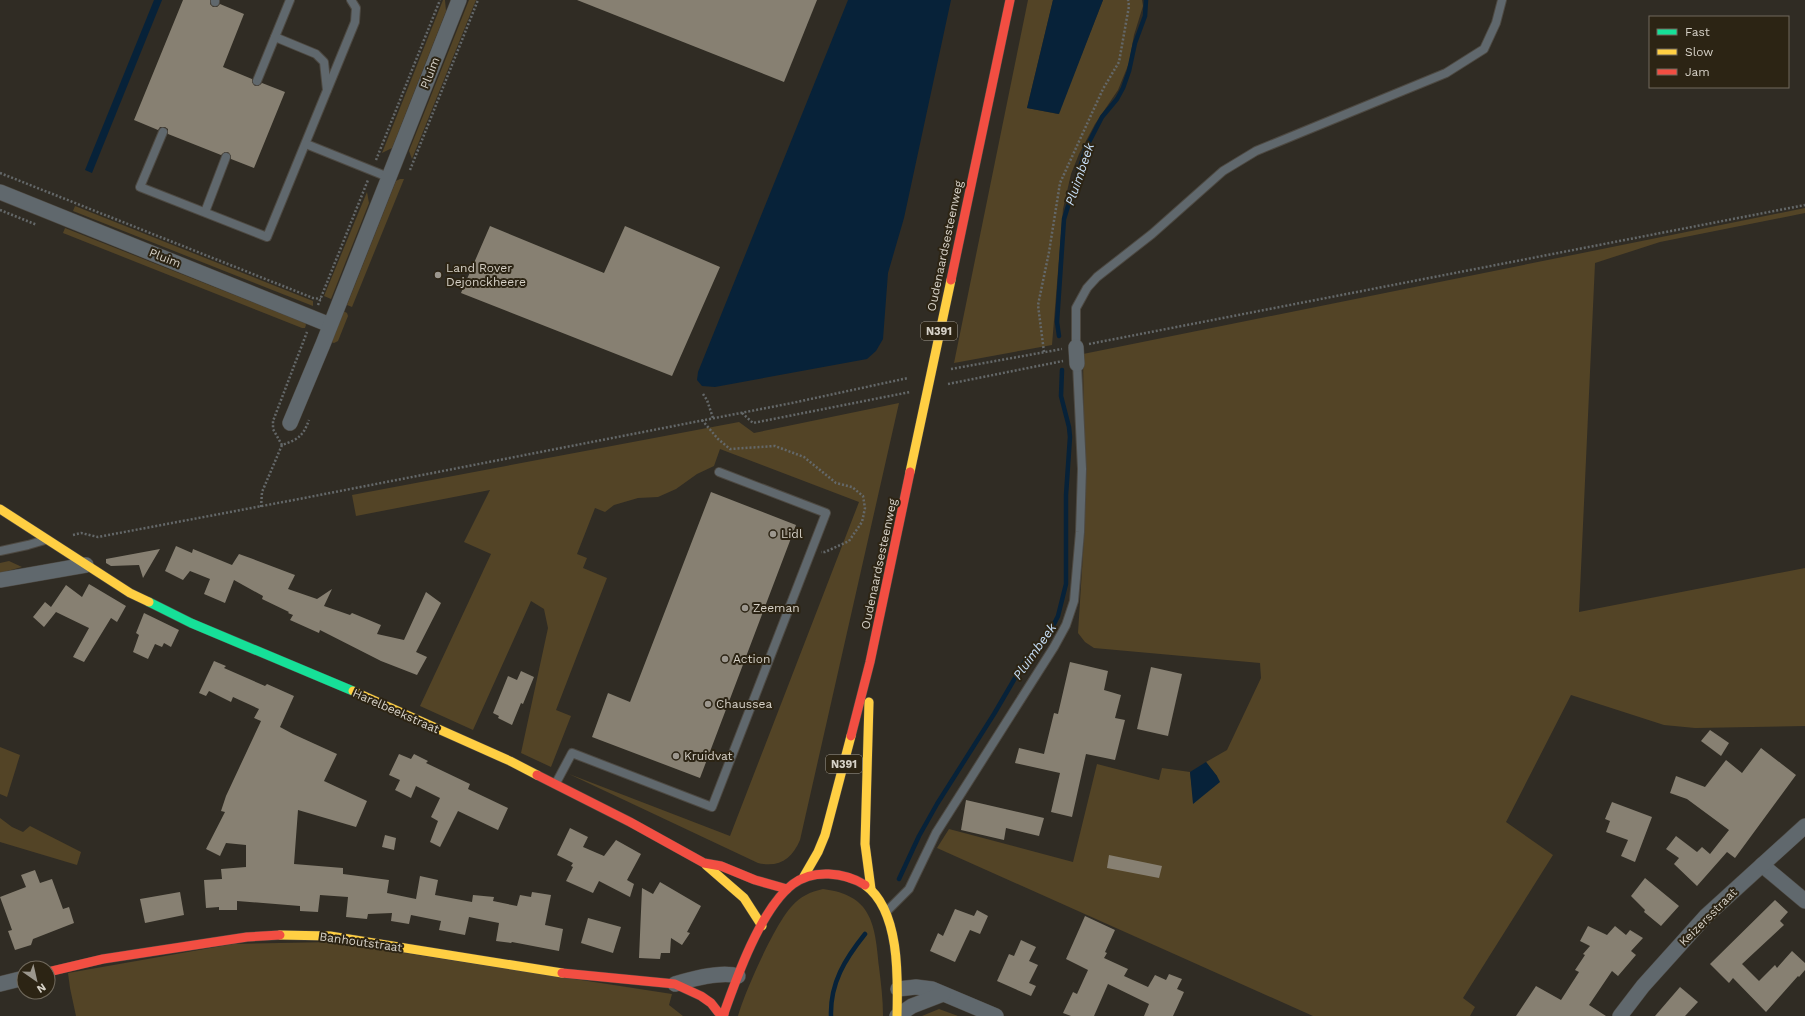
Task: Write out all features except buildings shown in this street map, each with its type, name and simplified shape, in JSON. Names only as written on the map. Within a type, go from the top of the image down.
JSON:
[{"type":"street","name":"Pluim","points":[[290,423],[459,0]]},
{"type":"street","name":"Oudenaardsesteenweg","points":[[803,878],[818,852],[825,835],[870,662],[1010,0]]},
{"type":"street","name":"Pluim","points":[[0,192],[330,325]]},
{"type":"street","points":[[1076,346],[1077,364]]},
{"type":"street","name":"Harelbeekstraat","points":[[0,509],[130,593],[191,623],[510,761],[556,783],[704,863],[718,877],[744,898],[762,926]]},
{"type":"street","points":[[0,580],[86,565]]},
{"type":"street","name":"Oudenaardsesteenweg","points":[[870,662],[865,844],[871,889]]},
{"type":"street","name":"Keizersstraat","points":[[1620,1016],[1644,986],[1706,916],[1805,826]]},
{"type":"street","name":"Harelbeekstraat","points":[[704,863],[721,866],[755,880],[787,889]]},
{"type":"street","points":[[1762,865],[1805,901]]},
{"type":"street","name":"N391","points":[[723,1015],[738,976],[762,926],[787,889],[803,878],[820,874],[842,875],[855,879],[871,889],[886,912],[891,928],[898,989],[898,1016]]},
{"type":"street","name":"Banhoutstraat","points":[[56,970],[103,959],[228,940],[275,935],[309,935],[364,940],[515,966],[580,975],[676,984],[701,996],[711,1003],[718,1012],[723,1015]]},
{"type":"street","name":"Banhoutstraat","points":[[676,984],[687,980],[722,975],[732,974],[738,976]]},
{"type":"street","points":[[0,984],[16,980]]},
{"type":"street","points":[[898,989],[916,987],[932,989],[996,1016]]},
{"type":"street","points":[[898,1016],[912,1006],[943,994]]},
{"type":"lane","points":[[257,81],[290,0]]},
{"type":"lane","points":[[163,132],[140,187],[267,237],[356,22],[356,8],[351,0]]},
{"type":"lane","points":[[1076,346],[1076,308],[1080,298],[1087,288],[1097,277],[1152,234],[1223,171],[1256,151],[1446,73],[1484,49],[1496,23],[1502,0]]},
{"type":"lane","points":[[275,37],[316,54],[324,62],[328,91]]},
{"type":"lane","points":[[306,144],[388,177]]},
{"type":"lane","points":[[205,212],[226,157]]},
{"type":"lane","points":[[886,912],[909,889],[936,833],[1066,626],[1074,601],[1080,532],[1082,469],[1077,364]]},
{"type":"lane","points":[[556,783],[572,752],[712,807],[826,513],[719,472]]},
{"type":"lane","points":[[0,551],[28,546],[47,539]]},
{"type":"path","points":[[261,507],[262,492],[282,445],[273,429],[273,421],[440,0]]},
{"type":"path","points":[[1044,352],[1038,306],[1049,252],[1060,182],[1103,89],[1119,62],[1129,6],[1128,0]]},
{"type":"path","points":[[0,173],[313,298],[321,299]]},
{"type":"path","points":[[1076,346],[1805,205]]},
{"type":"path","points":[[950,370],[1058,350]]},
{"type":"path","points":[[741,412],[753,423],[1070,360],[1077,364]]},
{"type":"path","points":[[59,546],[67,538],[81,533],[98,537],[261,507],[908,378]]},
{"type":"path","points":[[703,394],[707,400],[712,418]]},
{"type":"path","points":[[702,420],[718,439],[730,449],[775,446],[804,457],[836,483],[852,487],[863,496],[865,508],[862,522],[849,541],[825,552],[812,551]]},
{"type":"shaded area","points":[[443,0],[445,0],[446,11],[392,148],[382,153]]},
{"type":"shaded area","points":[[469,0],[476,0],[412,159],[409,151]]},
{"type":"shaded area","points":[[1028,0],[1053,0],[1027,108],[1058,114],[1103,0],[1142,0],[1143,6],[1134,35],[1129,63],[1118,90],[1095,124],[1079,154],[1071,174],[1063,209],[1052,345],[954,363]]},
{"type":"shaded area","points":[[404,179],[352,307],[347,305],[396,181]]},
{"type":"shaded area","points":[[367,192],[369,203],[331,299],[324,296]]},
{"type":"shaded area","points":[[75,206],[313,301],[313,306],[73,211]]},
{"type":"shaded area","points":[[1805,208],[1805,213],[1660,242],[1595,263],[1579,612],[1805,568],[1805,726],[1695,728],[1664,725],[1571,695],[1506,822],[1553,855],[1463,998],[1475,1007],[1470,1016],[1313,1016],[937,848],[949,829],[1073,862],[1097,764],[1159,780],[1162,768],[1190,772],[1194,803],[1217,776],[1206,762],[1227,750],[1261,678],[1260,663],[1094,648],[1085,642],[1078,633],[1085,522],[1083,354]]},
{"type":"shaded area","points":[[65,228],[305,323],[305,328],[63,233]]},
{"type":"shaded area","points":[[343,311],[347,313],[348,316],[338,341],[334,343],[331,342]]},
{"type":"shaded area","points":[[899,403],[800,840],[797,847],[789,857],[778,863],[758,863],[569,774],[730,836],[859,502],[720,449],[714,466],[697,474],[676,489],[658,497],[638,498],[614,505],[605,512],[595,508],[577,554],[587,558],[583,568],[607,578],[556,710],[571,716],[551,767],[521,753],[548,628],[544,609],[531,601],[473,730],[420,706],[491,554],[464,542],[490,490],[356,516],[352,495],[739,422],[754,433]]},
{"type":"shaded area","points":[[9,561],[22,567],[0,573],[0,563]]},
{"type":"shaded area","points":[[0,747],[20,755],[7,797],[0,794]]},
{"type":"shaded area","points":[[0,818],[12,827],[23,832],[30,826],[81,852],[77,865],[0,842]]},
{"type":"shaded area","points":[[823,889],[839,892],[852,898],[861,905],[868,914],[875,938],[882,992],[883,1016],[738,1016],[761,958],[785,915],[802,897]]},
{"type":"shaded area","points":[[333,942],[672,994],[669,1005],[683,1016],[76,1016],[68,973],[233,944]]},
{"type":"shaded area","points":[[939,1009],[958,1016],[922,1016]]},
{"type":"water","points":[[154,0],[162,0],[92,173],[85,170]]},
{"type":"water","points":[[848,0],[951,0],[904,218],[888,273],[883,339],[876,351],[867,359],[715,387],[702,386],[697,380],[698,372]]},
{"type":"water","points":[[1053,0],[1103,0],[1059,114],[1027,108]]},
{"type":"water","points":[[1206,762],[1220,782],[1193,804],[1190,772]]},
{"type":"waterway","name":"Pluimbeek","points":[[1059,336],[1057,322],[1064,219],[1086,148],[1102,117],[1117,99],[1123,88],[1129,71],[1135,43],[1145,16],[1146,0]]},
{"type":"waterway","name":"Pluimbeek","points":[[899,879],[919,836],[937,804],[994,714],[1025,661],[1051,630],[1058,616],[1066,584],[1066,495],[1070,437],[1061,396],[1062,370]]},
{"type":"waterway","name":"Pluimbeek","points":[[831,1016],[833,993],[840,972],[845,962],[865,934]]},
{"type":"traffic: fast","points":[[149,602],[191,623],[353,691]]},
{"type":"traffic: slow","points":[[910,472],[951,280]]},
{"type":"traffic: slow","points":[[0,509],[130,593],[149,602]]},
{"type":"traffic: slow","points":[[353,691],[510,761],[537,775]]},
{"type":"traffic: slow","points":[[869,702],[865,844],[871,889]]},
{"type":"traffic: slow","points":[[803,878],[818,852],[825,835],[851,736]]},
{"type":"traffic: slow","points":[[706,865],[744,898],[762,926]]},
{"type":"traffic: slow","points":[[865,885],[876,896],[885,911],[891,927],[897,964],[897,1016]]},
{"type":"traffic: slow","points":[[280,935],[330,936],[562,973]]},
{"type":"traffic: jam","points":[[951,280],[1010,0]]},
{"type":"traffic: jam","points":[[851,736],[870,662],[910,472]]},
{"type":"traffic: jam","points":[[537,775],[630,822],[704,863],[721,866],[755,880],[787,889]]},
{"type":"traffic: jam","points":[[723,1016],[742,964],[751,945],[770,910],[781,895],[801,879],[819,874],[848,877],[865,885]]},
{"type":"traffic: jam","points":[[56,970],[103,959],[247,937],[280,935]]},
{"type":"traffic: jam","points":[[562,973],[675,984],[701,996],[711,1003],[718,1012],[724,1014]]},
{"type":"place","name":"Land Rover Dejonckheere","points":[[438,275]]},
{"type":"place","name":"Lidl","points":[[773,534]]},
{"type":"place","name":"Zeeman","points":[[745,608]]},
{"type":"place","name":"Action","points":[[725,659]]},
{"type":"place","name":"Chaussea","points":[[708,704]]},
{"type":"place","name":"Kruidvat","points":[[676,756]]}]
